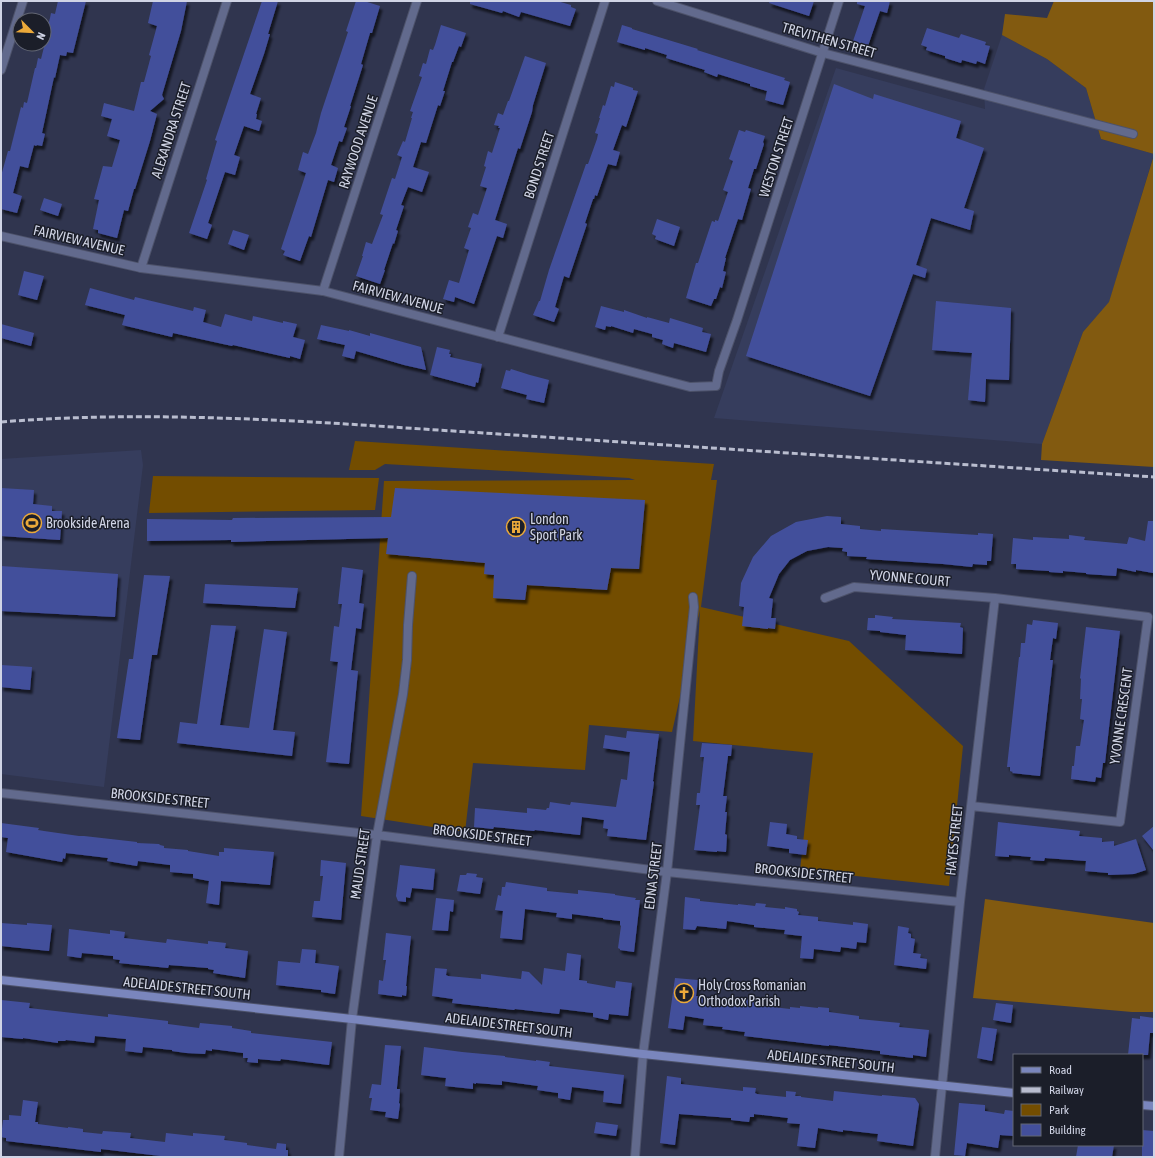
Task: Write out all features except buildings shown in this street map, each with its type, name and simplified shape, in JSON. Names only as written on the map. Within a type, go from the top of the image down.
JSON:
[{"type":"main road","name":"ADELAIDE STREET SOUTH","points":[[1,980],[352,1019],[643,1054],[942,1086],[1013,1092]]},
{"type":"main road","points":[[1143,1105],[1154,1106]]},
{"type":"street","points":[[1,70],[23,1]]},
{"type":"street","name":"ALEXANDRA STREET","points":[[141,268],[227,1]]},
{"type":"street","name":"RAYWOOD AVENUE","points":[[324,291],[417,1]]},
{"type":"street","name":"BOND STREET","points":[[498,337],[606,1]]},
{"type":"street","name":"TREVITHEN STREET","points":[[657,1],[823,53],[1133,134]]},
{"type":"street","name":"WESTON STREET","points":[[737,320],[839,1]]},
{"type":"street","name":"FAIRVIEW AVENUE","points":[[1,236],[141,268],[324,291],[690,387],[716,386],[719,371],[737,320]]},
{"type":"street","name":"MAUD STREET","points":[[339,1157],[352,1019],[377,835],[403,694],[407,660],[412,576]]},
{"type":"street","name":"YVONNE COURT","points":[[825,598],[854,587],[995,598]]},
{"type":"street","name":"EDNA STREET","points":[[635,1157],[643,1054],[667,872],[694,607],[693,597]]},
{"type":"street","name":"HAYES STREET","points":[[935,1157],[960,902],[995,598]]},
{"type":"street","name":"YVONNE CRESCENT","points":[[971,806],[1120,822],[1148,617],[995,598]]},
{"type":"street","name":"BROOKSIDE STREET","points":[[1,793],[377,835],[667,872],[960,902]]},
{"type":"shaded area","points":[[1054,1],[1154,1],[1154,154],[1101,139],[1086,88],[1047,59],[1002,35],[1005,14],[1047,18]]},
{"type":"shaded area","points":[[1002,35],[1047,59],[1086,88],[1101,139],[1154,154],[1109,303],[1083,332],[1042,444],[714,418],[836,68],[985,109],[984,89]]},
{"type":"shaded area","points":[[1154,155],[1154,467],[1041,460],[1042,444],[1083,332],[1109,302]]},
{"type":"shaded area","points":[[141,450],[143,465],[104,787],[1,774],[1,459]]},
{"type":"shaded area","points":[[985,899],[1154,923],[1154,1012],[1132,1012],[973,998]]},
{"type":"green space","points":[[355,441],[714,464],[711,480],[717,480],[701,607],[849,641],[963,746],[949,886],[800,870],[813,753],[693,741],[700,610],[672,732],[589,725],[585,770],[473,763],[465,832],[361,816],[384,481],[635,480],[629,478],[385,464],[375,470],[349,470]]},
{"type":"green space","points":[[153,476],[379,478],[375,510],[149,513]]},
{"type":"railway","points":[[1,422],[42,419],[125,417],[290,421],[1154,477]]},
{"type":"place","name":"Brookside Arena","points":[[32,523]]},
{"type":"place","name":"London Sport Park","points":[[516,527]]},
{"type":"place","name":"Holy Cross Romanian Orthodox Parish","points":[[684,993]]}]
